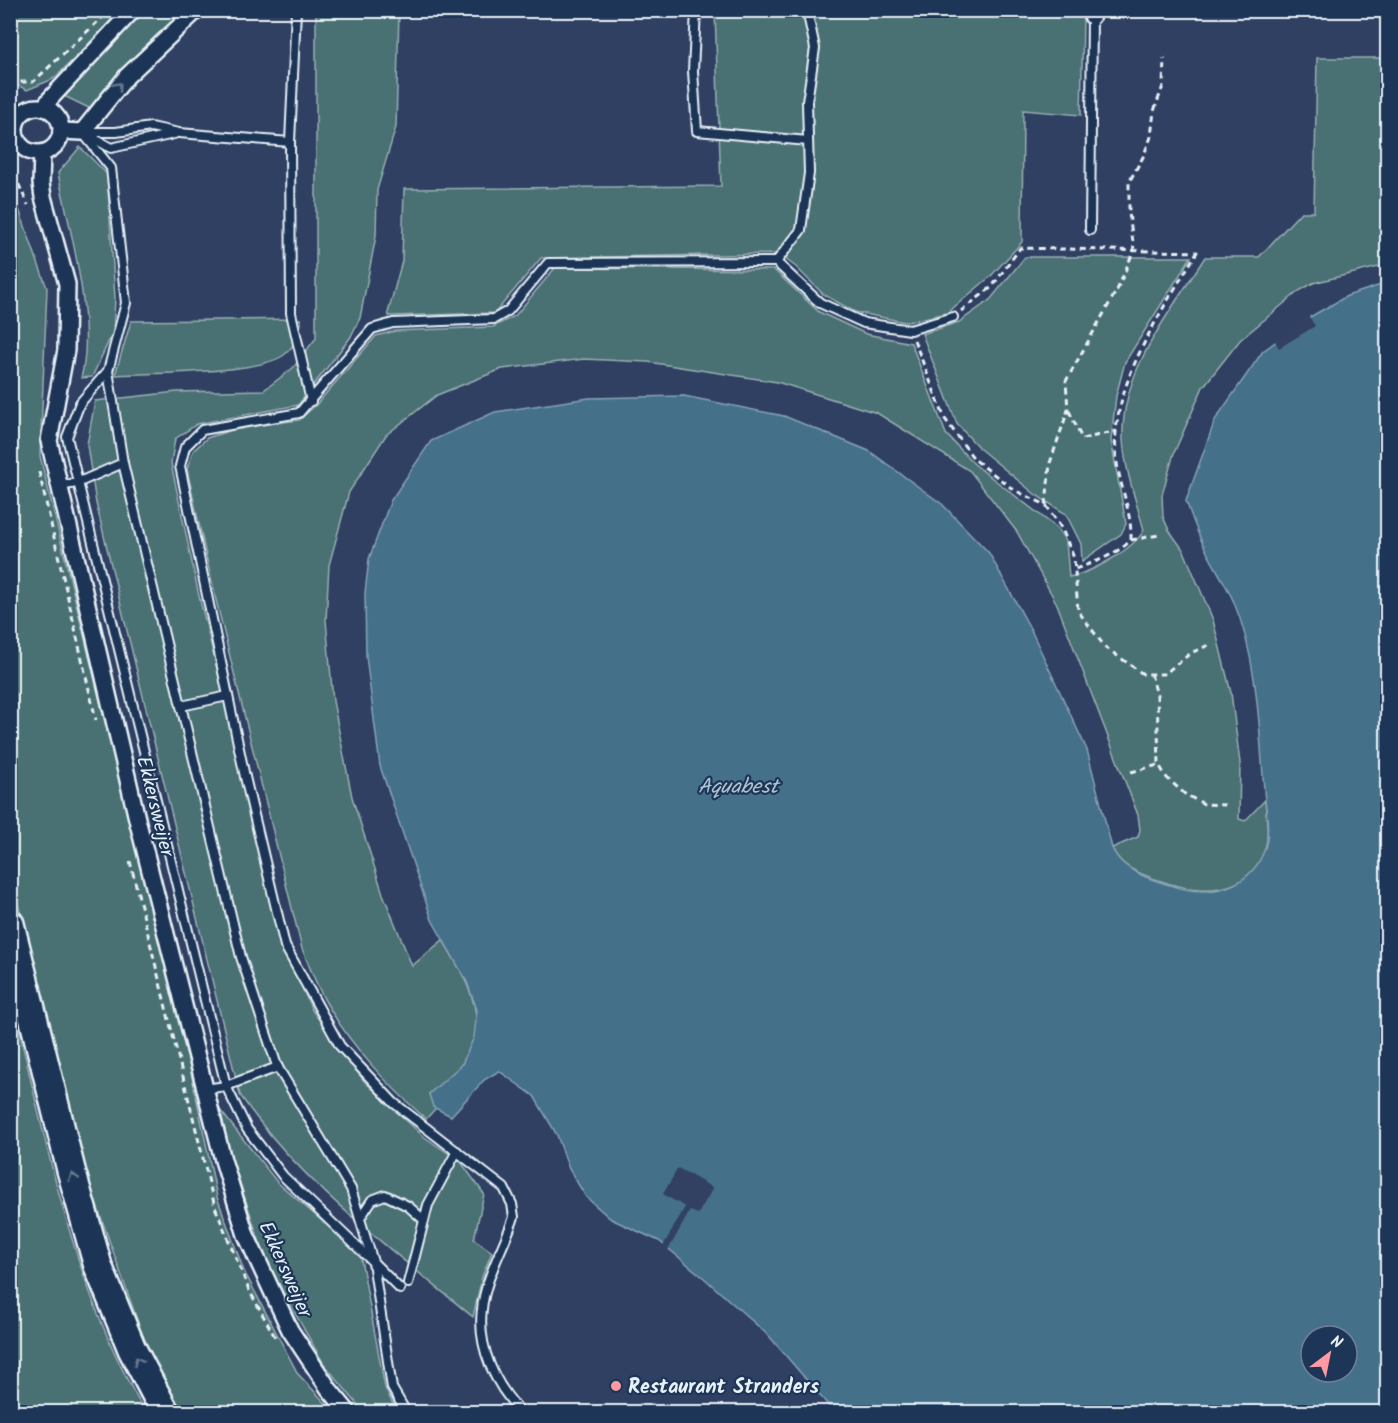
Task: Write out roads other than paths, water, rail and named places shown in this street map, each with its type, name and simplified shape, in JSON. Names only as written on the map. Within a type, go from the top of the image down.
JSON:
[{"type":"highway","points":[[10,924],[98,1266],[132,1349],[165,1413]]},
{"type":"street","points":[[45,108],[50,99],[133,10]]},
{"type":"street","points":[[61,131],[82,132],[127,76],[197,10]]},
{"type":"street","points":[[45,108],[56,115],[61,131],[57,145],[42,153],[26,150],[18,142],[15,111],[45,108]]},
{"type":"street","name":"Ekkersweijer","points":[[42,153],[40,183],[67,284],[66,350],[49,441],[58,486],[205,1089],[246,1235],[290,1330],[329,1389],[348,1413]]},
{"type":"lane","points":[[296,10],[290,142],[291,313],[311,401]]},
{"type":"lane","points":[[696,10],[693,71],[697,131],[808,141]]},
{"type":"lane","points":[[776,262],[801,230],[809,173],[807,102],[815,48],[807,10]]},
{"type":"lane","points":[[1090,230],[1092,13]]},
{"type":"lane","points":[[82,132],[116,132],[151,127],[178,133],[290,142]]},
{"type":"lane","points":[[82,132],[111,148],[178,133]]},
{"type":"lane","points":[[82,132],[111,168],[126,303],[108,371],[123,463],[241,957],[278,1067],[351,1189],[373,1262],[392,1388],[406,1413]]},
{"type":"lane","points":[[521,1413],[491,1373],[483,1336],[482,1309],[514,1217],[513,1204],[504,1188],[394,1103],[340,1046],[285,946],[228,696],[180,466],[185,447],[202,430],[298,413],[311,401],[372,329],[393,323],[494,319],[508,311],[548,263],[776,262],[820,303],[864,323],[910,330],[953,317]]},
{"type":"lane","points":[[108,371],[80,403],[67,437],[226,1086],[248,1129],[283,1176],[400,1290]]},
{"type":"lane","points":[[58,486],[77,483],[123,463]]},
{"type":"lane","points":[[181,706],[228,696]]},
{"type":"lane","points":[[205,1089],[226,1086],[278,1067]]},
{"type":"lane","points":[[408,1283],[428,1205],[457,1151]]},
{"type":"lane","points":[[360,1218],[372,1200],[386,1195],[408,1206],[424,1220]]},
{"type":"water","name":"Aquabest","points":[[1387,283],[1387,1412],[834,1412],[769,1336],[704,1278],[659,1241],[611,1219],[586,1197],[569,1169],[557,1135],[534,1096],[499,1071],[484,1080],[451,1116],[433,1107],[429,1094],[462,1064],[474,1037],[477,1010],[467,982],[432,920],[380,766],[366,656],[365,593],[369,559],[391,500],[431,441],[495,412],[589,398],[684,396],[784,416],[869,451],[942,504],[989,553],[1031,630],[1087,750],[1112,848],[1117,857],[1132,870],[1160,882],[1193,890],[1220,889],[1242,879],[1252,871],[1267,841],[1259,717],[1248,646],[1241,622],[1230,593],[1200,537],[1186,501],[1215,420],[1263,351],[1310,317],[1347,296]]},
{"type":"waterway","points":[[293,1412],[301,1407],[306,1412]]},
{"type":"place","name":"Restaurant Stranders","points":[[616,1386]]}]
